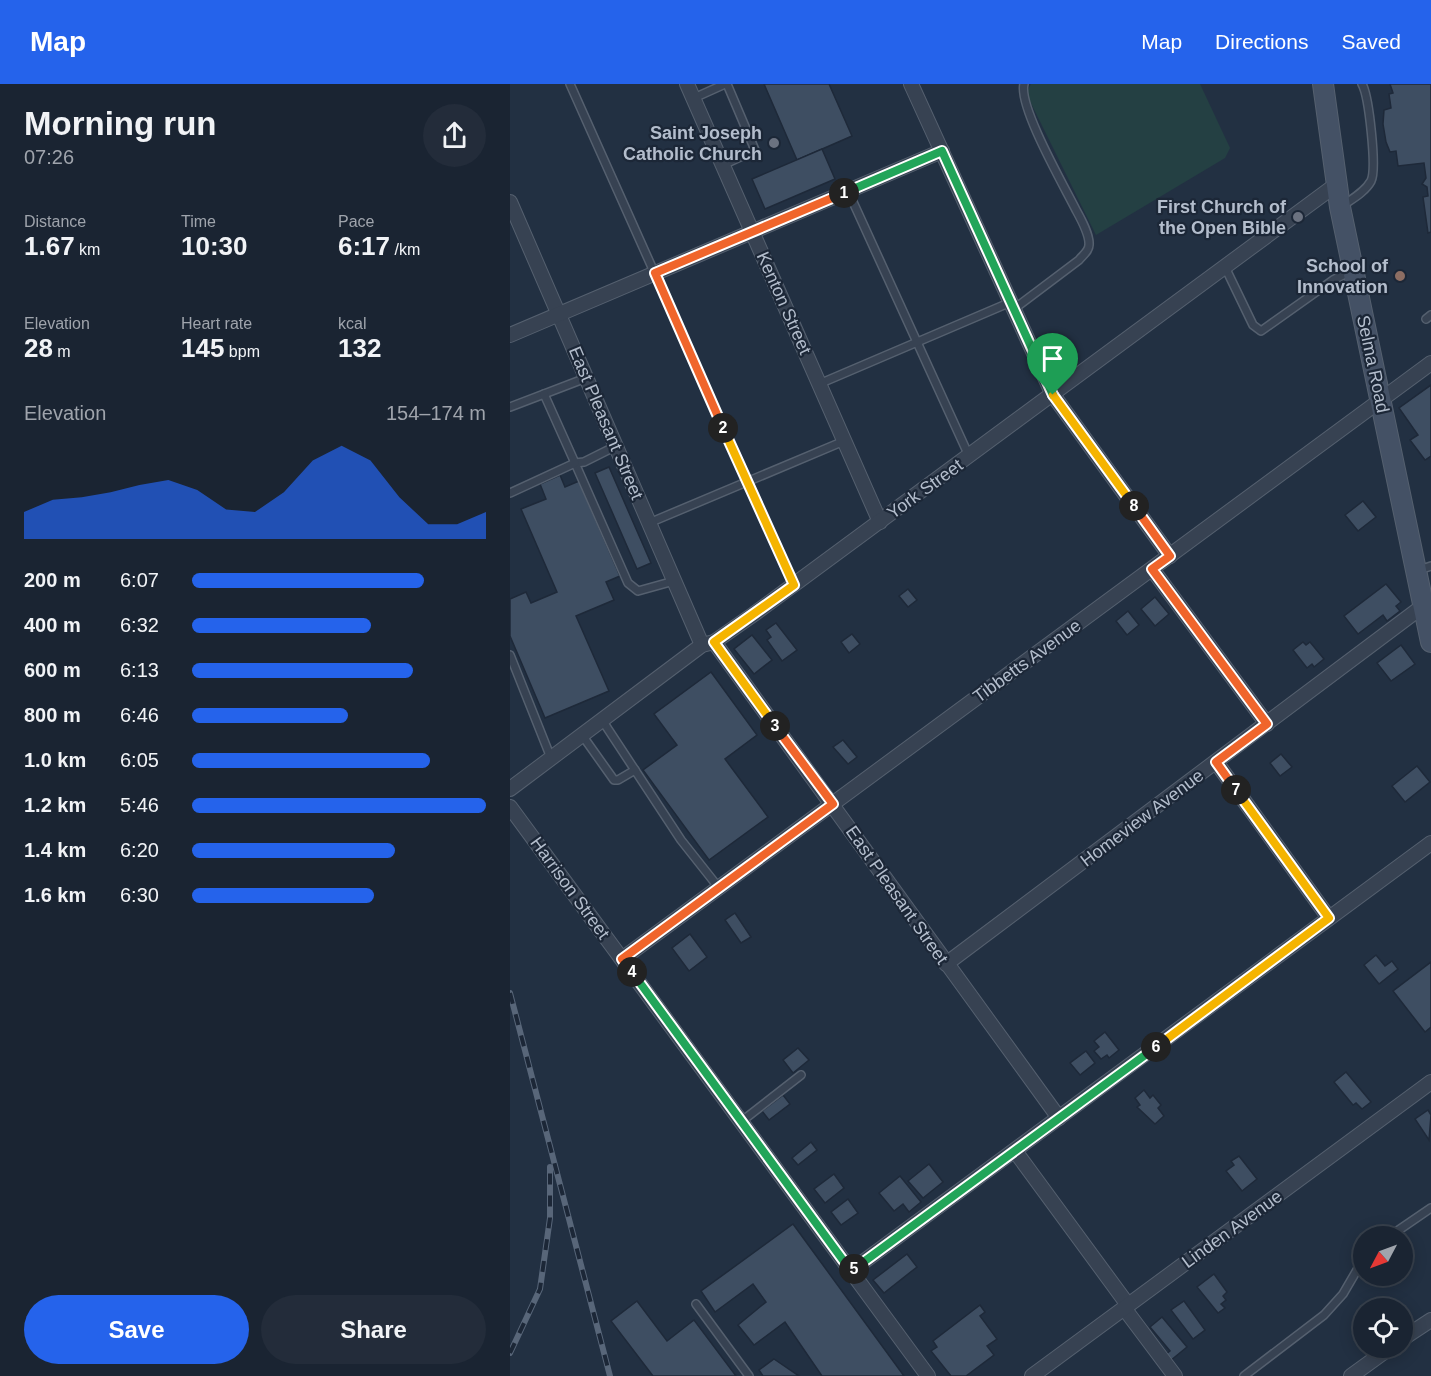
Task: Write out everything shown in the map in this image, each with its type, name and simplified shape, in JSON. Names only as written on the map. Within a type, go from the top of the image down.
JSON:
[{"type":"street","name":"Kenton Street","points":[[687,84],[880,522]]},
{"type":"street","points":[[911,84],[1053,395],[1170,556]]},
{"type":"street","name":"Selma Road","points":[[1323,84],[1340,207],[1353,270],[1381,400],[1424,569],[1424,606],[1431,642]]},
{"type":"street","points":[[510,335],[942,151]]},
{"type":"street","name":"York Street","points":[[510,789],[708,643],[794,585],[1337,184]]},
{"type":"street","name":"East Pleasant Street","points":[[510,202],[674,581],[708,643],[833,804],[1059,1118]]},
{"type":"street","name":"Tibbetts Avenue","points":[[622,959],[1431,363]]},
{"type":"street","points":[[1152,569],[1267,724]]},
{"type":"street","name":"Homeview Avenue","points":[[946,964],[1424,606]]},
{"type":"street","points":[[1216,762],[1329,918]]},
{"type":"street","name":"Harrison Street","points":[[510,807],[928,1376]]},
{"type":"street","points":[[851,1271],[1431,843]]},
{"type":"street","name":"Linden Avenue","points":[[1032,1376],[1431,1082]]},
{"type":"street","points":[[1015,1150],[1175,1376]]},
{"type":"street","points":[[1413,1332],[1431,1320]]},
{"type":"street","points":[[1351,1376],[1376,1358]]},
{"type":"lane","points":[[570,84],[794,585]]},
{"type":"lane","points":[[694,99],[726,84],[755,150],[723,165]]},
{"type":"lane","points":[[819,384],[1012,305],[1079,260],[1087,252],[1090,244],[1083,223],[1031,118],[1022,94],[1024,84]]},
{"type":"lane","points":[[1340,207],[1364,191],[1372,181],[1374,166],[1362,84]]},
{"type":"lane","points":[[848,191],[969,456]]},
{"type":"lane","points":[[1225,267],[1253,325],[1261,331],[1333,280],[1353,270]]},
{"type":"lane","points":[[510,407],[586,378]]},
{"type":"lane","points":[[544,394],[628,583],[638,591],[674,581]]},
{"type":"lane","points":[[649,523],[844,441]]},
{"type":"lane","points":[[510,493],[616,446]]},
{"type":"lane","points":[[510,655],[551,758]]},
{"type":"lane","points":[[602,720],[681,840],[719,888]]},
{"type":"lane","points":[[582,735],[614,780],[635,770]]},
{"type":"lane","points":[[742,1121],[801,1075]]},
{"type":"lane","points":[[1405,1226],[1431,1208]]},
{"type":"lane","points":[[1244,1376],[1324,1315],[1343,1294],[1353,1277]]},
{"type":"lane","points":[[696,1304],[749,1376]]},
{"type":"green space","points":[[1031,84],[1200,84],[1230,148],[1225,158],[1096,235],[1026,93]]},
{"type":"building","points":[[764,84],[829,84],[852,136],[797,160]]},
{"type":"building","points":[[1390,84],[1431,84],[1431,232],[1428,233],[1423,197],[1428,196],[1427,187],[1422,184],[1426,178],[1424,163],[1398,166],[1396,151],[1390,152],[1386,142],[1383,124],[1384,110],[1391,108],[1389,94],[1393,93]]},
{"type":"building","points":[[822,149],[835,179],[765,209],[752,179]]},
{"type":"building","points":[[1431,385],[1431,456],[1425,460],[1410,440],[1418,435],[1399,408]]},
{"type":"building","points":[[609,467],[651,563],[637,569],[595,473]]},
{"type":"building","points":[[560,475],[565,487],[579,481],[620,576],[606,582],[614,600],[576,616],[609,691],[545,718],[510,636],[510,599],[526,592],[531,603],[557,592],[521,509],[546,499],[540,484]]},
{"type":"building","points":[[1363,501],[1376,517],[1358,531],[1345,515]]},
{"type":"building","points":[[1386,584],[1401,602],[1396,606],[1400,611],[1387,621],[1383,615],[1358,634],[1344,616]]},
{"type":"building","points":[[908,589],[917,600],[908,607],[899,596]]},
{"type":"building","points":[[1155,597],[1169,614],[1155,626],[1141,609]]},
{"type":"building","points":[[1128,611],[1139,625],[1127,635],[1116,621]]},
{"type":"building","points":[[776,623],[797,650],[782,661],[767,640],[771,637],[766,630]]},
{"type":"building","points":[[852,634],[860,644],[849,653],[841,642]]},
{"type":"building","points":[[752,635],[772,660],[754,674],[734,649]]},
{"type":"building","points":[[1303,642],[1306,645],[1310,642],[1324,659],[1314,667],[1312,664],[1307,668],[1293,650]]},
{"type":"building","points":[[1401,645],[1415,664],[1391,681],[1377,663]]},
{"type":"building","points":[[711,672],[757,735],[725,759],[768,817],[709,860],[643,770],[677,745],[654,714]]},
{"type":"building","points":[[843,740],[857,757],[848,764],[833,747]]},
{"type":"building","points":[[1281,754],[1292,767],[1280,776],[1270,763]]},
{"type":"building","points":[[1417,766],[1430,782],[1405,802],[1392,786]]},
{"type":"building","points":[[735,913],[751,937],[741,943],[725,920]]},
{"type":"building","points":[[690,934],[707,957],[689,971],[672,948]]},
{"type":"building","points":[[1376,955],[1385,966],[1392,961],[1398,969],[1379,984],[1364,965]]},
{"type":"building","points":[[1431,962],[1431,1027],[1425,1032],[1393,991]]},
{"type":"building","points":[[1105,1032],[1119,1050],[1109,1058],[1107,1055],[1101,1059],[1094,1051],[1099,1047],[1094,1041]]},
{"type":"building","points":[[798,1048],[809,1060],[793,1073],[783,1060]]},
{"type":"building","points":[[1086,1051],[1095,1063],[1080,1075],[1070,1063]]},
{"type":"building","points":[[1346,1072],[1371,1102],[1362,1109],[1356,1103],[1353,1105],[1334,1082]]},
{"type":"building","points":[[1144,1090],[1150,1098],[1153,1095],[1161,1105],[1158,1108],[1164,1116],[1155,1124],[1137,1107],[1140,1105],[1135,1098]]},
{"type":"building","points":[[783,1095],[790,1104],[769,1120],[762,1111]]},
{"type":"building","points":[[1428,1110],[1431,1115],[1429,1140],[1415,1119]]},
{"type":"building","points":[[811,1142],[817,1150],[798,1165],[792,1158]]},
{"type":"building","points":[[1239,1156],[1257,1179],[1242,1191],[1226,1171],[1234,1165],[1231,1161]]},
{"type":"building","points":[[929,1164],[943,1182],[923,1198],[908,1181]]},
{"type":"building","points":[[834,1174],[844,1188],[825,1203],[814,1189]]},
{"type":"building","points":[[900,1176],[921,1202],[909,1212],[903,1204],[894,1211],[879,1193]]},
{"type":"building","points":[[848,1199],[858,1213],[841,1225],[831,1212]]},
{"type":"building","points":[[793,1224],[904,1376],[822,1376],[785,1322],[754,1345],[738,1325],[766,1302],[753,1284],[715,1312],[701,1291]]},
{"type":"building","points":[[907,1254],[917,1267],[884,1293],[873,1280]]},
{"type":"building","points":[[1214,1274],[1227,1292],[1223,1296],[1226,1300],[1221,1304],[1225,1308],[1218,1313],[1197,1287]]},
{"type":"building","points":[[637,1301],[667,1341],[694,1320],[736,1376],[653,1376],[611,1321]]},
{"type":"building","points":[[1184,1301],[1205,1330],[1193,1339],[1171,1310]]},
{"type":"building","points":[[980,1305],[985,1312],[980,1316],[997,1339],[987,1346],[994,1355],[966,1376],[951,1376],[931,1351],[937,1347],[933,1341]]},
{"type":"building","points":[[1162,1317],[1187,1347],[1170,1361],[1165,1355],[1170,1351],[1150,1327]]},
{"type":"building","points":[[774,1359],[799,1376],[763,1376],[759,1370]]},
{"type":"railway","points":[[510,993],[610,1376]]},
{"type":"railway","points":[[510,1353],[540,1289],[550,1218],[550,1167]]},
{"type":"place","name":"Saint Joseph Catholic Church","points":[[774,143]]},
{"type":"place","name":"First Church of the Open Bible","points":[[1298,217]]},
{"type":"place","name":"School of Innovation","points":[[1400,276]]},
{"type":"route","points":[[942,151],[1053,395],[1170,556],[1152,569],[1267,724],[1216,762],[1329,918],[851,1271],[622,959],[833,804],[714,642],[794,585],[655,273],[942,151]]}]
